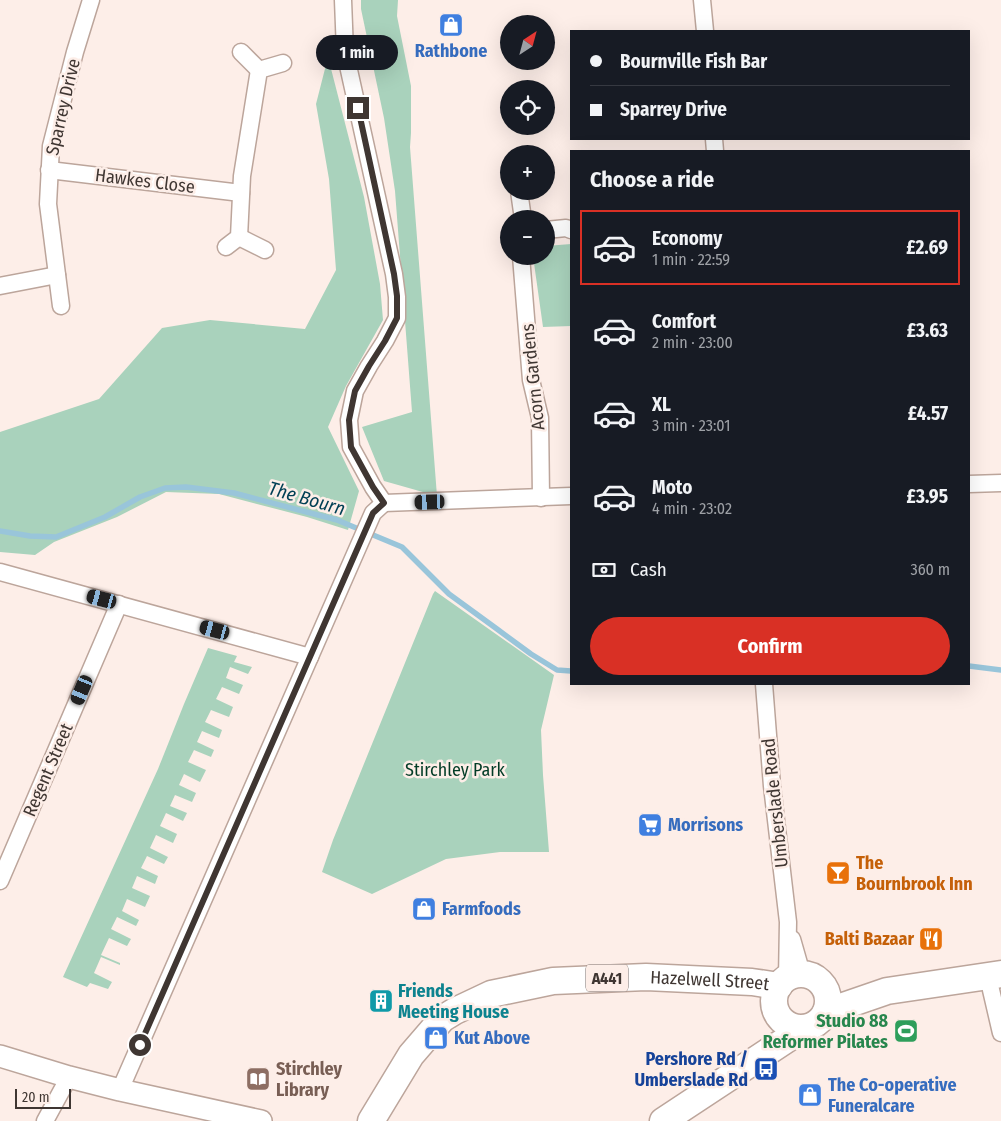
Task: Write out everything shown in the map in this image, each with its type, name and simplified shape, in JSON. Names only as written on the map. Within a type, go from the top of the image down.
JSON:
[{"type":"main road","name":"A441","points":[[826,1012],[887,991],[994,975]]},
{"type":"main road","name":"Hazelwell Street","points":[[369,1119],[411,1055],[442,1019],[491,994],[553,980],[646,977],[752,982],[797,981]]},
{"type":"main road","name":"A441","points":[[797,981],[887,991]]},
{"type":"main road","points":[[663,1121],[804,1028],[817,1023],[821,1019],[826,1012],[828,1003],[826,990],[797,981],[776,992],[774,1003],[780,1018],[786,1024],[804,1028]]},
{"type":"street","name":"Sparrey Drive","points":[[62,306],[48,204],[51,146],[75,52],[91,0]]},
{"type":"street","points":[[120,1090],[310,657],[379,508],[373,487],[351,447],[349,420],[355,391],[397,318],[397,296],[394,274],[345,52],[343,0]]},
{"type":"street","points":[[702,0],[705,30]]},
{"type":"street","points":[[241,52],[259,70]]},
{"type":"street","points":[[259,70],[283,63]]},
{"type":"street","points":[[226,247],[239,237],[242,176],[259,70]]},
{"type":"street","name":"Hawkes Close","points":[[49,170],[241,193]]},
{"type":"street","points":[[555,229],[570,230]]},
{"type":"street","points":[[239,237],[265,250]]},
{"type":"street","name":"Acorn Gardens","points":[[522,265],[531,380],[540,418],[541,498]]},
{"type":"street","points":[[0,286],[57,275]]},
{"type":"street","points":[[970,484],[1001,483]]},
{"type":"street","points":[[379,508],[570,496]]},
{"type":"street","points":[[0,572],[310,657]]},
{"type":"street","name":"Regent Street","points":[[0,880],[119,604]]},
{"type":"street","name":"Umberslade Road","points":[[764,685],[772,786],[797,981]]},
{"type":"street","points":[[994,975],[1001,1032]]},
{"type":"street","points":[[0,1056],[68,1078],[261,1121]]},
{"type":"street","points":[[45,1121],[68,1078]]},
{"type":"green space","points":[[361,0],[398,0],[397,16],[411,86],[410,147],[437,496],[384,481],[362,427],[412,412],[395,191],[384,118],[361,9]]},
{"type":"green space","points":[[328,57],[364,197],[380,284],[383,320],[346,386],[328,427],[359,491],[348,530],[307,517],[219,494],[166,492],[117,517],[54,542],[35,555],[0,552],[0,432],[99,399],[162,328],[210,320],[305,329],[336,270],[329,179],[316,104]]},
{"type":"green space","points":[[570,244],[570,326],[543,327],[534,265],[555,265],[555,245]]},
{"type":"green space","name":"Stirchley Park","points":[[435,591],[554,675],[541,730],[549,852],[500,852],[446,859],[372,894],[322,872],[333,840]]},
{"type":"green space","points":[[208,648],[237,656],[234,662],[252,667],[248,674],[230,667],[226,678],[243,685],[239,694],[222,687],[216,699],[233,707],[229,717],[211,710],[205,722],[222,730],[219,738],[202,731],[197,742],[214,750],[211,757],[194,750],[188,762],[206,770],[200,782],[184,774],[179,785],[196,793],[192,802],[175,795],[170,806],[187,813],[183,821],[166,813],[160,826],[177,834],[173,843],[156,835],[150,848],[168,857],[164,864],[147,856],[141,868],[158,876],[155,884],[137,876],[132,888],[150,896],[145,907],[127,899],[122,911],[139,920],[136,926],[117,917],[111,929],[131,939],[127,946],[109,938],[101,955],[120,963],[120,965],[101,957],[94,973],[112,982],[108,989],[90,983],[87,987],[63,977],[158,769]]},
{"type":"waterway","name":"The Bourn","points":[[0,531],[30,536],[56,537],[105,517],[140,497],[165,488],[186,487],[234,493],[337,520],[402,547],[449,594],[531,654],[557,670],[570,671]]},
{"type":"waterway","name":"The Bourn","points":[[970,666],[1001,670]]},
{"type":"place","name":"Rathbone","points":[[451,25]]},
{"type":"place","name":"Morrisons","points":[[650,825]]},
{"type":"place","name":"The Bournbrook Inn","points":[[838,873]]},
{"type":"place","name":"Farmfoods","points":[[424,909]]},
{"type":"place","name":"Balti Bazaar","points":[[931,939]]},
{"type":"place","name":"Friends Meeting House","points":[[381,1001]]},
{"type":"place","name":"Studio 88 Reformer Pilates","points":[[906,1031]]},
{"type":"place","name":"Kut Above","points":[[436,1038]]},
{"type":"place","name":"Pershore Rd / Umberslade Rd","points":[[766,1069]]},
{"type":"place","name":"Stirchley Library","points":[[258,1079]]},
{"type":"place","name":"The Co-operative Funeralcare","points":[[810,1095]]},
{"type":"route","points":[[140,1045],[373,513],[384,503],[351,447],[349,420],[355,391],[397,318],[394,274],[358,108]]}]
